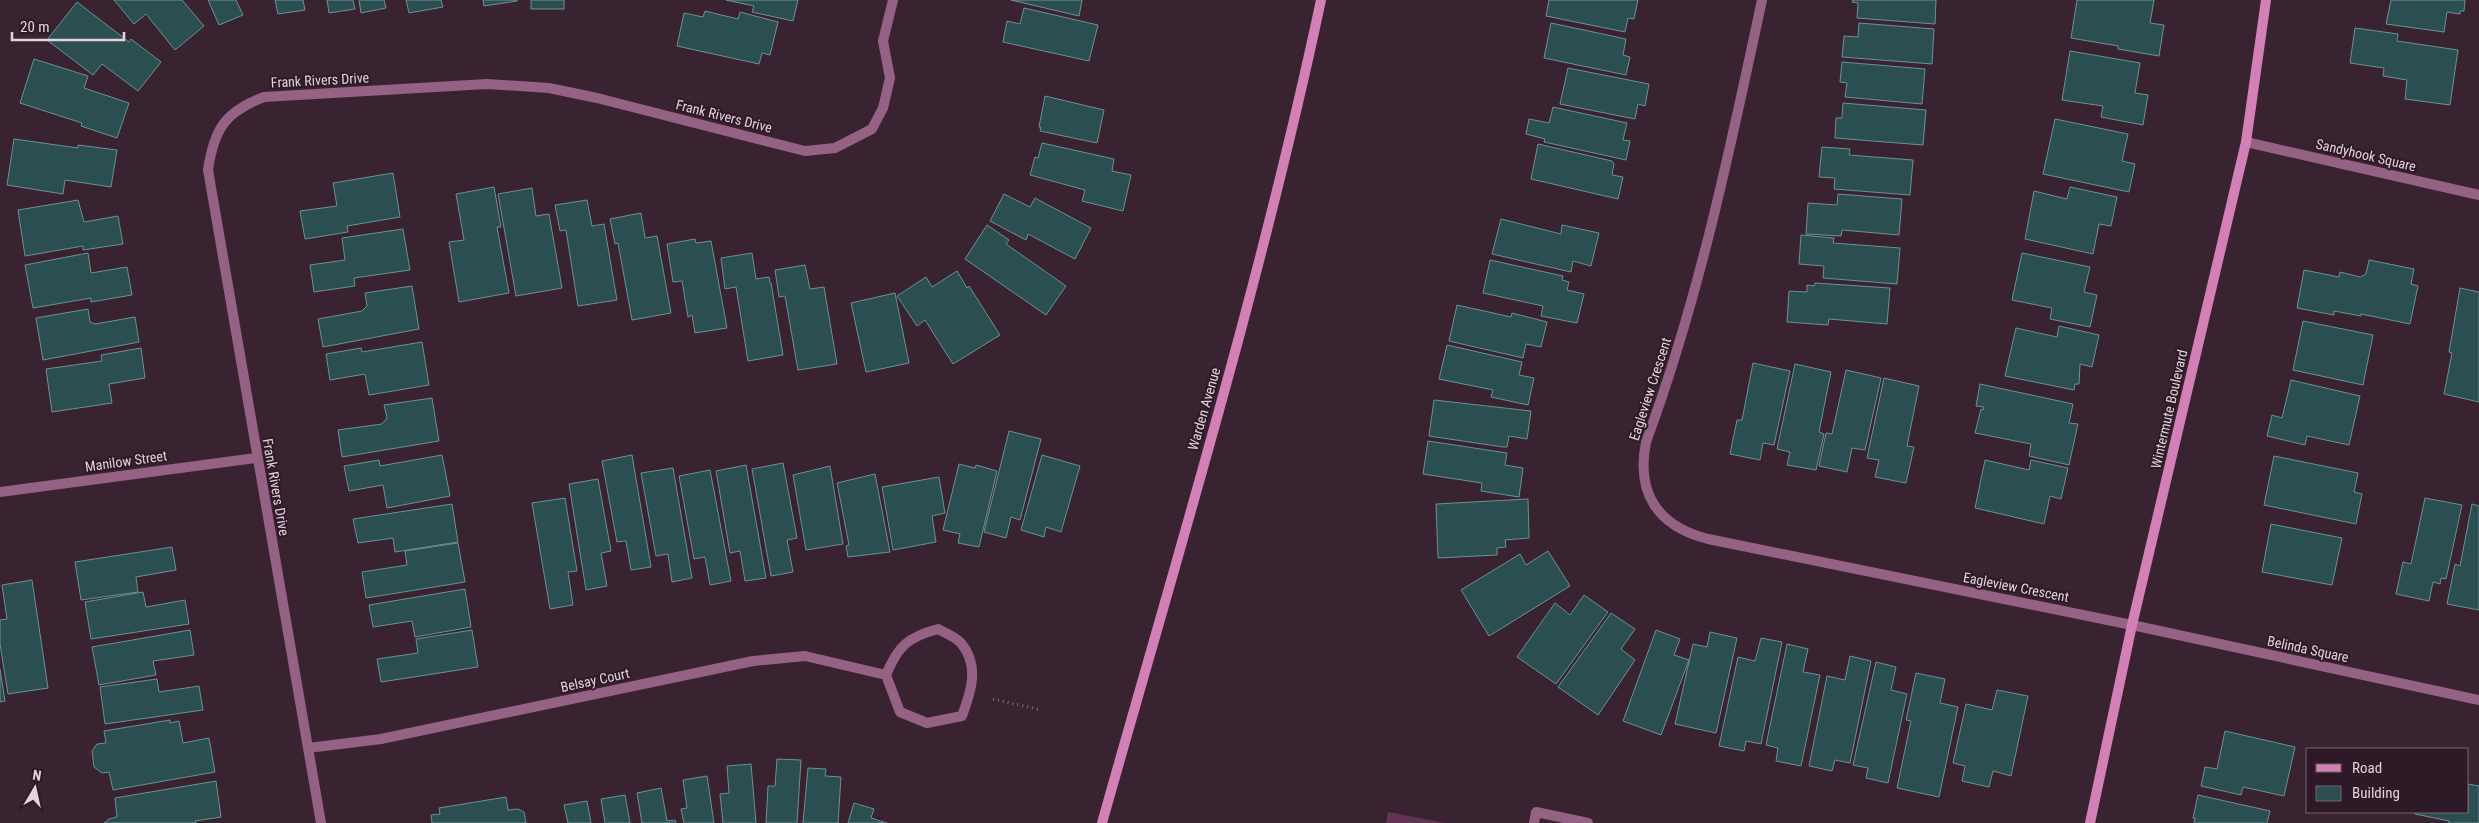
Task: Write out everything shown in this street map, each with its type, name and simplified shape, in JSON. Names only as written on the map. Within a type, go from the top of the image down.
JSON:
[{"type":"main road","name":"Warden Avenue","points":[[1102,823],[1230,371],[1299,104],[1321,0]]},
{"type":"main road","name":"Wintermute Boulevard","points":[[2090,823],[2132,625],[2246,142],[2266,0]]},
{"type":"street","name":"Frank Rivers Drive","points":[[321,823],[256,458],[208,170],[212,144],[221,126],[245,104],[264,97],[487,84],[549,88],[597,98],[805,151],[835,148],[872,129],[883,108],[890,78],[884,41],[893,0]]},
{"type":"street","name":"Eagleview Crescent","points":[[1762,0],[1724,175],[1690,307],[1646,442],[1642,463],[1644,483],[1650,498],[1658,511],[1674,526],[1692,535],[2132,625]]},
{"type":"street","name":"Sandyhook Square","points":[[2246,142],[2479,195]]},
{"type":"street","name":"Manilow Street","points":[[0,492],[256,458]]},
{"type":"street","name":"Belinda Square","points":[[2132,625],[2479,700]]},
{"type":"street","points":[[938,629],[961,642],[973,668],[971,694],[962,716],[927,723],[900,712],[886,675],[895,654],[916,635],[938,629]]},
{"type":"street","name":"Belsay Court","points":[[308,748],[381,739],[753,661],[806,656],[886,675]]},
{"type":"street","points":[[1534,823],[1536,812],[1588,823]]},
{"type":"path","points":[[971,694],[1041,710]]},
{"type":"shaded area","points":[[1388,812],[1445,823],[1386,823]]},
{"type":"building","points":[[114,0],[182,0],[204,26],[175,50],[146,14],[134,24]]},
{"type":"building","points":[[208,0],[236,0],[243,15],[219,25]]},
{"type":"building","points":[[275,0],[303,0],[305,10],[278,14]]},
{"type":"building","points":[[327,0],[353,0],[355,9],[329,13]]},
{"type":"building","points":[[359,0],[384,0],[386,8],[361,13]]},
{"type":"building","points":[[406,0],[441,0],[443,7],[409,13]]},
{"type":"building","points":[[483,0],[517,0],[517,1],[484,6]]},
{"type":"building","points":[[531,0],[564,0],[564,9],[531,9]]},
{"type":"building","points":[[726,0],[798,0],[793,21],[752,12],[754,6]]},
{"type":"building","points":[[1011,0],[1082,0],[1079,16]]},
{"type":"building","points":[[1549,0],[1638,0],[1634,19],[1628,18],[1625,32],[1546,16]]},
{"type":"building","points":[[1853,0],[1936,0],[1935,24],[1857,18],[1858,3],[1852,2]]},
{"type":"building","points":[[2077,0],[2154,0],[2150,23],[2164,25],[2159,56],[2118,49],[2118,46],[2071,38]]},
{"type":"building","points":[[2391,0],[2465,0],[2464,11],[2460,11],[2460,14],[2447,12],[2444,32],[2386,24]]},
{"type":"building","points":[[77,2],[129,42],[131,39],[161,62],[138,91],[102,64],[93,75],[47,40]]},
{"type":"building","points":[[1024,8],[1098,25],[1089,61],[1003,42],[1007,21],[1020,24]]},
{"type":"building","points":[[705,11],[738,19],[740,12],[778,22],[770,55],[762,53],[759,64],[677,46],[684,13],[703,17]]},
{"type":"building","points":[[1551,23],[1626,39],[1623,55],[1630,57],[1626,75],[1544,58]]},
{"type":"building","points":[[1859,23],[1934,29],[1932,64],[1842,57],[1844,36],[1858,37]]},
{"type":"building","points":[[2355,28],[2398,34],[2397,41],[2458,50],[2450,105],[2405,99],[2407,80],[2383,76],[2384,68],[2350,63]]},
{"type":"building","points":[[2070,51],[2140,63],[2135,93],[2148,95],[2143,125],[2101,117],[2103,106],[2062,100]]},
{"type":"building","points":[[34,59],[88,76],[84,88],[129,103],[117,138],[81,126],[82,123],[20,103]]},
{"type":"building","points":[[1842,62],[1925,69],[1922,104],[1845,97],[1847,83],[1840,82]]},
{"type":"building","points":[[1568,68],[1649,84],[1645,106],[1638,104],[1635,119],[1560,104]]},
{"type":"building","points":[[1045,96],[1104,110],[1097,143],[1040,131],[1041,127],[1039,127]]},
{"type":"building","points":[[1843,103],[1926,110],[1923,145],[1835,138],[1836,118],[1842,118]]},
{"type":"building","points":[[1553,107],[1627,123],[1623,140],[1630,141],[1626,160],[1544,142],[1545,139],[1526,134],[1529,119],[1549,123]]},
{"type":"building","points":[[2055,119],[2128,134],[2122,161],[2135,164],[2129,192],[2043,174]]},
{"type":"building","points":[[14,139],[78,148],[78,145],[117,150],[111,187],[65,180],[63,194],[7,185]]},
{"type":"building","points":[[1042,143],[1114,159],[1112,171],[1131,175],[1123,211],[1082,201],[1085,190],[1030,175],[1035,157],[1038,158]]},
{"type":"building","points":[[1538,144],[1612,161],[1614,164],[1612,175],[1623,177],[1618,199],[1531,179]]},
{"type":"building","points":[[1822,147],[1850,149],[1849,155],[1913,160],[1910,195],[1834,189],[1835,178],[1819,177]]},
{"type":"building","points":[[393,173],[400,217],[347,226],[348,232],[305,239],[300,211],[337,206],[333,183]]},
{"type":"building","points":[[494,187],[501,227],[497,227],[509,293],[459,302],[449,242],[464,240],[456,194]]},
{"type":"building","points":[[2070,187],[2117,197],[2111,226],[2099,224],[2093,254],[2025,239],[2034,191],[2067,199]]},
{"type":"building","points":[[532,188],[536,216],[549,214],[562,288],[516,296],[498,194]]},
{"type":"building","points":[[1004,194],[1030,207],[1035,198],[1091,228],[1075,259],[1028,234],[1026,240],[990,221]]},
{"type":"building","points":[[1838,194],[1902,199],[1899,235],[1842,230],[1841,236],[1806,234],[1808,203],[1837,205]]},
{"type":"building","points":[[78,200],[84,222],[118,216],[123,244],[83,250],[83,246],[25,256],[18,210]]},
{"type":"building","points":[[587,200],[592,226],[604,224],[617,300],[578,306],[566,230],[560,231],[555,205]]},
{"type":"building","points":[[641,213],[645,238],[657,236],[671,313],[632,320],[618,243],[615,244],[610,219]]},
{"type":"building","points":[[1501,219],[1561,234],[1562,225],[1599,233],[1591,266],[1573,261],[1571,272],[1492,254]]},
{"type":"building","points":[[987,225],[1009,240],[1006,244],[1066,286],[1046,315],[965,259]]},
{"type":"building","points":[[403,229],[410,270],[354,278],[355,286],[314,292],[310,265],[345,260],[342,238]]},
{"type":"building","points":[[1801,235],[1834,238],[1833,243],[1900,248],[1897,284],[1823,278],[1824,266],[1799,264]]},
{"type":"building","points":[[695,239],[696,243],[711,241],[727,328],[695,333],[692,315],[688,317],[682,281],[673,282],[667,244]]},
{"type":"building","points":[[88,253],[91,273],[127,267],[132,295],[91,302],[91,298],[33,308],[25,265]]},
{"type":"building","points":[[752,253],[756,279],[769,277],[771,283],[783,355],[748,361],[736,287],[725,289],[721,258]]},
{"type":"building","points":[[2022,253],[2090,267],[2084,292],[2097,295],[2090,327],[2050,319],[2052,308],[2012,300]]},
{"type":"building","points":[[1490,260],[1563,276],[1562,280],[1569,282],[1567,290],[1584,294],[1577,323],[1541,316],[1543,306],[1483,293]]},
{"type":"building","points":[[2369,260],[2414,269],[2411,284],[2418,286],[2410,324],[2361,314],[2361,316],[2334,311],[2334,315],[2297,308],[2304,270],[2339,277],[2340,272],[2360,277],[2366,274]]},
{"type":"building","points":[[805,265],[810,289],[824,287],[837,364],[798,370],[785,296],[779,297],[775,270]]},
{"type":"building","points":[[957,271],[967,288],[969,286],[1000,335],[953,364],[925,320],[917,326],[897,296],[926,277],[932,287]]},
{"type":"building","points":[[1815,283],[1890,288],[1887,324],[1829,319],[1828,325],[1787,322],[1789,291],[1807,292],[1807,285],[1814,286]]},
{"type":"building","points":[[412,286],[419,329],[323,347],[318,319],[362,311],[367,306],[365,293]]},
{"type":"building","points":[[2460,288],[2479,292],[2479,402],[2444,394],[2452,353],[2449,352]]},
{"type":"building","points":[[895,293],[909,363],[866,372],[851,303]]},
{"type":"building","points":[[1457,305],[1511,317],[1512,313],[1547,322],[1541,347],[1526,344],[1523,358],[1449,341]]},
{"type":"building","points":[[88,309],[90,322],[95,324],[135,317],[139,342],[43,360],[36,318]]},
{"type":"building","points":[[2303,321],[2373,335],[2363,385],[2293,370]]},
{"type":"building","points":[[2059,326],[2099,335],[2092,367],[2080,364],[2079,384],[2075,384],[2074,390],[2005,376],[2016,328],[2057,337]]},
{"type":"building","points":[[422,342],[429,385],[369,395],[365,374],[330,380],[326,354],[361,348],[362,352]]},
{"type":"building","points":[[1447,345],[1522,362],[1519,375],[1534,378],[1528,405],[1491,397],[1493,390],[1439,379]]},
{"type":"building","points":[[141,348],[145,378],[109,384],[112,403],[52,412],[46,369],[102,361],[101,355]]},
{"type":"building","points":[[1753,363],[1790,371],[1774,445],[1763,443],[1760,460],[1730,454],[1737,420],[1742,420]]},
{"type":"building","points":[[1795,364],[1831,372],[1819,432],[1824,434],[1816,470],[1787,465],[1790,452],[1777,449]]},
{"type":"building","points":[[1846,370],[1881,378],[1865,450],[1852,448],[1847,472],[1819,466],[1826,433],[1832,434]]},
{"type":"building","points":[[1884,378],[1919,386],[1907,446],[1914,447],[1906,483],[1875,477],[1879,460],[1867,458]]},
{"type":"building","points":[[2291,380],[2360,396],[2349,445],[2307,436],[2305,445],[2267,436],[2272,415],[2282,418]]},
{"type":"building","points":[[1980,384],[2073,404],[2069,423],[2078,424],[2069,465],[2029,456],[2031,444],[1975,433],[1981,409],[1983,410],[1984,407],[1976,406]]},
{"type":"building","points":[[432,398],[439,441],[342,457],[338,430],[382,424],[387,418],[384,405]]},
{"type":"building","points":[[1434,400],[1531,411],[1527,439],[1509,436],[1507,447],[1503,447],[1429,436]]},
{"type":"building","points":[[1009,431],[1041,439],[1020,520],[1011,517],[1006,538],[984,532]]},
{"type":"building","points":[[1428,441],[1507,453],[1505,465],[1523,468],[1519,497],[1481,491],[1482,483],[1423,474]]},
{"type":"building","points":[[442,455],[450,496],[387,508],[383,485],[349,491],[344,466],[379,460],[380,466]]},
{"type":"building","points":[[632,455],[651,567],[631,570],[626,541],[617,542],[602,461]]},
{"type":"building","points":[[1042,455],[1080,466],[1061,532],[1046,527],[1044,537],[1021,530]]},
{"type":"building","points":[[2274,456],[2358,473],[2354,492],[2362,494],[2356,524],[2264,505]]},
{"type":"building","points":[[1985,460],[2029,470],[2031,460],[2068,468],[2061,499],[2050,496],[2044,524],[1975,508]]},
{"type":"building","points":[[783,463],[797,538],[787,540],[793,572],[771,576],[752,469]]},
{"type":"building","points":[[959,464],[975,468],[976,465],[997,471],[979,547],[958,543],[960,534],[943,530]]},
{"type":"building","points":[[746,465],[766,578],[745,581],[740,551],[730,553],[716,471]]},
{"type":"building","points":[[830,466],[843,544],[806,550],[793,475]]},
{"type":"building","points":[[673,468],[692,578],[672,582],[668,554],[656,556],[641,473]]},
{"type":"building","points":[[710,470],[731,581],[710,585],[705,557],[694,559],[679,476]]},
{"type":"building","points":[[875,474],[890,552],[848,557],[846,546],[849,545],[837,483]]},
{"type":"building","points":[[939,477],[945,513],[932,516],[936,542],[893,550],[882,487]]},
{"type":"building","points":[[598,479],[611,551],[601,553],[607,586],[586,590],[569,484]]},
{"type":"building","points":[[565,498],[577,571],[568,572],[573,605],[550,609],[532,503]]},
{"type":"building","points":[[2425,498],[2462,505],[2446,579],[2441,578],[2440,584],[2433,582],[2429,601],[2396,594],[2403,562],[2411,564]]},
{"type":"building","points":[[1528,499],[1529,538],[1505,540],[1506,547],[1497,548],[1497,555],[1438,558],[1436,504]]},
{"type":"building","points":[[452,504],[458,542],[395,552],[393,538],[358,543],[353,519]]},
{"type":"building","points":[[2472,504],[2479,506],[2479,610],[2447,604],[2455,564],[2460,566]]},
{"type":"building","points":[[2271,524],[2342,538],[2332,585],[2262,572]]},
{"type":"building","points":[[458,543],[465,582],[366,598],[362,572],[407,565],[405,551]]},
{"type":"building","points":[[172,547],[176,570],[136,577],[138,592],[81,600],[75,562]]},
{"type":"building","points":[[1548,551],[1570,586],[1489,636],[1461,590],[1520,554],[1526,565]]},
{"type":"building","points":[[32,580],[48,688],[8,694],[0,644],[0,620],[7,619],[2,585]]},
{"type":"building","points":[[465,589],[471,627],[415,637],[412,621],[373,627],[369,605]]},
{"type":"building","points":[[143,592],[146,607],[185,600],[189,624],[91,639],[85,602]]},
{"type":"building","points":[[1584,595],[1608,612],[1556,684],[1517,657],[1555,603],[1570,615]]},
{"type":"building","points":[[1611,613],[1635,629],[1621,649],[1635,660],[1598,715],[1558,687]]},
{"type":"building","points":[[190,630],[194,655],[153,661],[156,675],[99,685],[92,647]]},
{"type":"building","points":[[472,630],[478,667],[381,682],[377,659],[418,653],[416,639]]},
{"type":"building","points":[[1656,630],[1680,639],[1674,655],[1689,660],[1661,735],[1623,721]]},
{"type":"building","points":[[1710,632],[1737,638],[1716,733],[1675,724],[1693,644],[1707,647]]},
{"type":"building","points":[[1761,638],[1782,642],[1761,744],[1746,741],[1744,751],[1719,746],[1738,657],[1755,661]]},
{"type":"building","points":[[1787,644],[1808,649],[1803,672],[1820,675],[1801,766],[1776,761],[1778,748],[1766,745]]},
{"type":"building","points":[[1850,656],[1871,661],[1850,763],[1835,760],[1832,771],[1809,766],[1827,676],[1845,680]]},
{"type":"building","points":[[1876,662],[1896,667],[1891,690],[1907,694],[1888,783],[1866,778],[1868,768],[1853,765]]},
{"type":"building","points":[[0,669],[5,701],[0,702]]},
{"type":"building","points":[[1916,673],[1945,679],[1940,703],[1958,707],[1939,797],[1897,788],[1911,721],[1906,720]]},
{"type":"building","points":[[157,679],[159,692],[199,686],[203,710],[105,724],[100,687]]},
{"type":"building","points":[[1997,690],[2028,696],[2011,776],[1993,771],[1989,787],[1962,781],[1965,766],[1953,763],[1966,704],[1992,710]]},
{"type":"building","points":[[170,720],[170,723],[179,721],[183,743],[209,738],[215,772],[113,790],[109,772],[102,773],[94,767],[92,751],[97,744],[106,743],[104,731]]},
{"type":"building","points":[[2225,731],[2295,747],[2284,796],[2243,787],[2241,795],[2201,786],[2205,767],[2217,769]]},
{"type":"building","points":[[777,759],[801,760],[797,823],[766,823],[768,786],[775,786]]},
{"type":"building","points":[[751,764],[756,823],[723,823],[720,794],[729,793],[727,766]]},
{"type":"building","points":[[808,768],[826,769],[825,776],[841,777],[838,823],[803,823]]},
{"type":"building","points":[[707,776],[714,823],[684,823],[681,809],[687,808],[683,780]]},
{"type":"building","points":[[216,781],[221,817],[195,821],[196,823],[104,823],[109,819],[117,817],[115,798]]},
{"type":"building","points":[[2469,784],[2479,786],[2479,823],[2449,823],[2449,821],[2415,814],[2469,813]]},
{"type":"building","points":[[661,788],[667,821],[675,820],[676,823],[642,823],[637,793]]},
{"type":"building","points":[[625,795],[630,823],[605,823],[601,799]]},
{"type":"building","points":[[2198,795],[2270,811],[2267,823],[2194,823],[2195,818],[2193,818]]},
{"type":"building","points":[[506,797],[508,810],[518,809],[524,812],[526,823],[432,823],[431,815],[440,814],[439,808]]},
{"type":"building","points":[[587,801],[591,823],[568,823],[564,805]]},
{"type":"building","points":[[854,803],[874,809],[871,818],[887,823],[848,823]]}]
